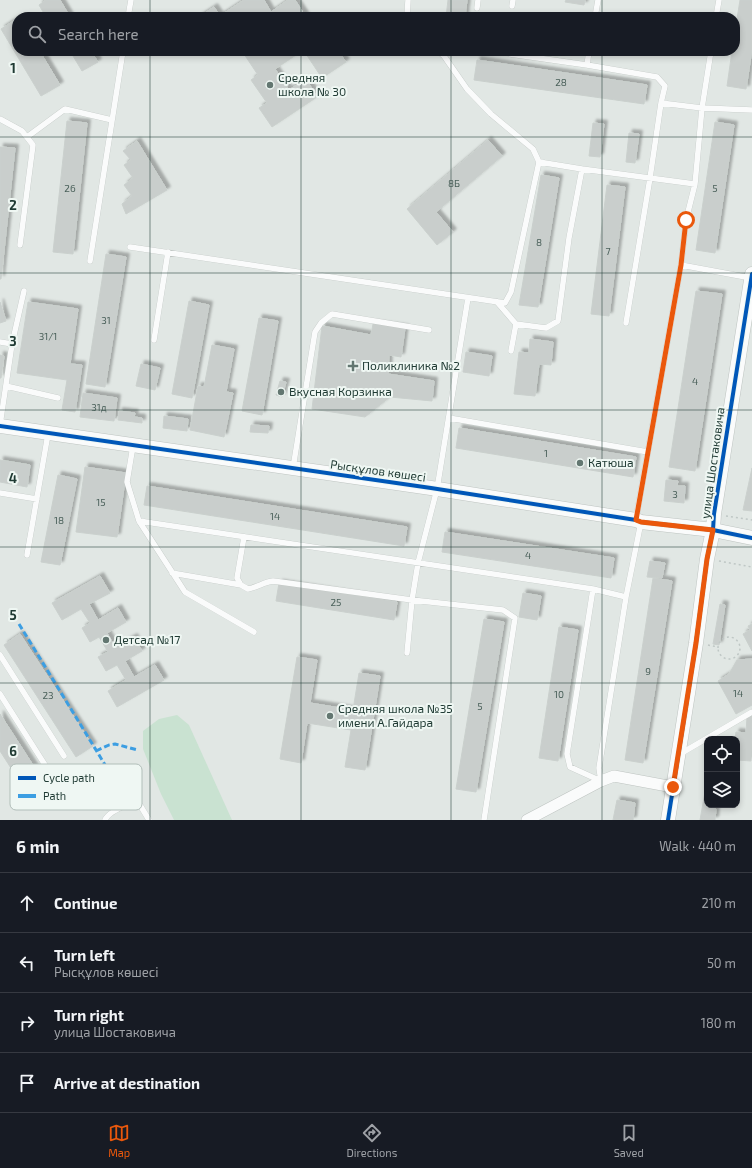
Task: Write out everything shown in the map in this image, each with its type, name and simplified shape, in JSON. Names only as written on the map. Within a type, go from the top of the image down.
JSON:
[{"type":"street","name":"улица Шостаковича","points":[[668,820],[696,643],[707,559],[713,530],[714,514],[752,276]]},
{"type":"street","name":"Рысқұлов көшесі","points":[[0,426],[437,489],[639,521],[713,530],[752,538]]},
{"type":"street","points":[[527,820],[601,781],[614,776],[673,787]]},
{"type":"lane","points":[[129,12],[131,0]]},
{"type":"lane","points":[[407,12],[408,0]]},
{"type":"lane","points":[[477,8],[478,0]]},
{"type":"lane","points":[[596,12],[598,0]]},
{"type":"lane","points":[[717,12],[719,0]]},
{"type":"lane","points":[[90,261],[122,56]]},
{"type":"lane","points":[[130,247],[505,304],[511,292],[539,162],[533,150],[491,114],[467,89],[444,56]]},
{"type":"lane","points":[[524,56],[657,77],[665,86],[626,323]]},
{"type":"lane","points":[[587,65],[588,56]]},
{"type":"lane","points":[[601,781],[598,768],[639,521],[648,452],[681,265],[686,220],[695,184],[702,108],[710,56]]},
{"type":"lane","points":[[661,104],[702,108],[752,110]]},
{"type":"lane","points":[[26,137],[64,109],[112,120]]},
{"type":"lane","points":[[0,119],[22,131],[33,144],[20,245]]},
{"type":"lane","points":[[539,162],[695,184]]},
{"type":"lane","points":[[497,302],[516,324],[546,328],[558,321],[569,238],[582,169]]},
{"type":"lane","points":[[154,340],[168,252]]},
{"type":"lane","points":[[681,265],[752,276]]},
{"type":"lane","points":[[0,426],[12,344],[24,292]]},
{"type":"lane","points":[[407,653],[412,600],[418,563],[437,489],[468,298]]},
{"type":"lane","points":[[293,469],[315,332],[321,324],[332,314],[428,330]]},
{"type":"lane","points":[[511,351],[516,324]]},
{"type":"lane","points":[[0,342],[12,344]]},
{"type":"lane","points":[[6,386],[58,398]]},
{"type":"lane","points":[[449,418],[648,452]]},
{"type":"lane","points":[[26,555],[48,433]]},
{"type":"lane","points":[[133,446],[127,482],[139,521],[184,592],[254,632]]},
{"type":"lane","points":[[0,493],[37,499]]},
{"type":"lane","points":[[139,521],[593,589],[626,598]]},
{"type":"lane","points":[[244,537],[237,578],[242,585],[248,589],[265,582],[273,581],[412,600],[503,610],[515,618],[484,820]]},
{"type":"lane","points":[[172,573],[242,585]]},
{"type":"lane","points":[[593,589],[567,754],[570,767],[601,781]]},
{"type":"lane","points":[[0,655],[64,756]]},
{"type":"lane","points":[[0,694],[44,764]]},
{"type":"lane","points":[[678,755],[752,712]]},
{"type":"lane","points":[[142,809],[148,820]]},
{"type":"lane","points":[[105,820],[109,814],[117,810]]},
{"type":"path","points":[[714,514],[752,520]]},
{"type":"path","points":[[707,559],[752,567]]},
{"type":"path","points":[[724,638],[734,638],[740,646],[740,651],[737,656],[732,658],[722,656],[719,652],[720,642],[724,638]]},
{"type":"green space","points":[[177,715],[189,725],[232,820],[174,820],[161,794],[143,749],[143,731],[159,719]]},
{"type":"building","points":[[46,0],[60,0],[67,12],[43,12],[39,5]]},
{"type":"building","points":[[244,0],[264,0],[271,12],[226,12]]},
{"type":"building","points":[[288,0],[295,0],[303,12],[271,12]]},
{"type":"building","points":[[448,0],[467,0],[466,12],[447,12]]},
{"type":"building","points":[[566,0],[585,0],[584,5],[565,2]]},
{"type":"building","points":[[740,0],[752,0],[752,49],[746,89],[727,86],[731,56],[740,56],[740,12],[738,12]]},
{"type":"building","points":[[214,7],[217,12],[206,12]]},
{"type":"building","points":[[12,22],[12,47],[1,29]]},
{"type":"building","points":[[17,56],[43,56],[60,85],[41,96]]},
{"type":"building","points":[[73,56],[94,56],[98,62],[82,71]]},
{"type":"building","name":"Средняя школа № 30","points":[[245,56],[294,56],[275,69],[289,90],[306,79],[317,97],[272,127],[259,108],[267,103],[251,80],[258,75]]},
{"type":"building","name":"Средняя школа № 30","points":[[307,56],[342,56],[346,62],[322,78]]},
{"type":"building","points":[[477,60],[647,85],[644,104],[474,80]]},
{"type":"building","points":[[67,121],[87,123],[73,254],[53,252]]},
{"type":"building","points":[[715,122],[734,125],[715,253],[696,250]]},
{"type":"building","points":[[593,123],[604,124],[600,157],[589,156]]},
{"type":"building","points":[[629,133],[639,134],[635,163],[626,162]]},
{"type":"building","points":[[488,140],[502,156],[436,212],[453,232],[437,245],[407,209]]},
{"type":"building","points":[[137,141],[167,190],[126,214],[122,204],[132,196],[124,185],[133,178],[124,165],[131,160],[123,151]]},
{"type":"building","points":[[0,147],[15,148],[1,279],[0,279]]},
{"type":"building","points":[[541,175],[559,178],[538,307],[519,305]]},
{"type":"building","points":[[607,185],[625,187],[609,316],[591,314]]},
{"type":"building","points":[[106,254],[126,257],[105,387],[86,384]]},
{"type":"building","points":[[696,291],[722,294],[695,471],[669,467]]},
{"type":"building","points":[[189,301],[209,305],[192,398],[172,394]]},
{"type":"building","points":[[0,302],[6,321],[0,323]]},
{"type":"building","points":[[28,302],[78,309],[70,364],[82,365],[75,412],[62,410],[67,380],[17,373]]},
{"type":"building","points":[[259,318],[278,321],[262,415],[242,411]]},
{"type":"building","name":"Поликлиника №2","points":[[373,324],[405,328],[401,357],[389,355],[388,374],[434,381],[432,401],[390,397],[365,417],[312,409],[322,326],[371,335]]},
{"type":"building","points":[[530,339],[553,342],[551,365],[539,364],[535,396],[514,394],[519,352],[529,353]]},
{"type":"building","points":[[212,345],[234,349],[226,392],[233,393],[224,437],[190,430],[198,386],[204,387]]},
{"type":"building","points":[[466,352],[492,356],[489,376],[463,372]]},
{"type":"building","points":[[0,355],[4,356],[1,378],[0,378]]},
{"type":"building","points":[[141,364],[160,368],[155,390],[136,386]]},
{"type":"building","points":[[280,381],[286,382],[282,397],[276,395]]},
{"type":"building","points":[[83,393],[117,398],[114,421],[80,417]]},
{"type":"building","points":[[119,411],[135,413],[134,417],[142,418],[142,423],[118,420]]},
{"type":"building","points":[[164,416],[188,419],[187,431],[163,428]]},
{"type":"building","points":[[251,425],[269,426],[268,433],[250,432]]},
{"type":"building","points":[[459,428],[636,457],[633,477],[456,448]]},
{"type":"building","points":[[0,460],[30,465],[27,487],[0,482]]},
{"type":"building","points":[[85,467],[126,473],[117,537],[76,532]]},
{"type":"building","points":[[752,468],[752,511],[743,510]]},
{"type":"building","points":[[58,475],[77,479],[60,565],[41,562]]},
{"type":"building","points":[[666,480],[678,481],[677,486],[685,486],[684,503],[664,501]]},
{"type":"building","points":[[147,486],[407,527],[404,546],[144,505]]},
{"type":"building","points":[[445,532],[614,558],[611,578],[442,552]]},
{"type":"building","points":[[650,561],[665,563],[662,578],[647,577]]},
{"type":"building","name":"Детсад №17","points":[[100,576],[110,593],[89,604],[98,620],[118,608],[126,622],[107,633],[115,647],[134,637],[142,651],[125,661],[134,677],[155,665],[164,680],[117,707],[108,691],[126,680],[117,665],[106,671],[98,657],[108,652],[99,637],[90,642],[82,628],[90,623],[81,609],[62,620],[52,603]]},
{"type":"building","points":[[653,578],[672,581],[643,763],[625,760]]},
{"type":"building","points":[[279,583],[397,602],[394,620],[276,601]]},
{"type":"building","points":[[523,593],[541,596],[537,620],[519,617]]},
{"type":"building","points":[[720,604],[725,605],[719,645],[713,644]]},
{"type":"building","points":[[484,619],[504,622],[476,792],[456,789]]},
{"type":"building","points":[[752,624],[752,651],[743,634],[750,630],[748,626]]},
{"type":"building","points":[[559,627],[578,630],[558,761],[539,758]]},
{"type":"building","points":[[20,634],[93,746],[76,757],[4,645]]},
{"type":"building","name":"Средняя школа №35 имени А.Гайдара","points":[[297,657],[317,660],[310,703],[353,710],[359,673],[380,676],[365,770],[345,767],[351,730],[307,723],[301,763],[280,759]]},
{"type":"building","points":[[752,659],[752,705],[736,714],[718,681],[729,674],[737,660]]},
{"type":"building","points":[[0,714],[32,764],[10,764],[10,767],[0,751]]},
{"type":"building","points":[[752,714],[751,761],[740,760],[740,736],[735,736],[736,732],[746,733],[747,716]]},
{"type":"building","points":[[704,798],[704,808],[716,809],[715,820],[700,820]]},
{"type":"building","points":[[617,800],[635,803],[633,820],[613,820]]},
{"type":"marked path","points":[[19,624],[105,764]]},
{"type":"marked path","points":[[96,751],[115,744],[138,750]]},
{"type":"cycle path","points":[[668,820],[752,274]]},
{"type":"cycle path","points":[[0,426],[431,488],[641,522],[713,530],[752,538]]},
{"type":"place","name":"Средняя школа № 30","points":[[270,85]]},
{"type":"place","name":"Поликлиника №2","points":[[353,366]]},
{"type":"place","name":"Вкусная Корзинка","points":[[281,392]]},
{"type":"place","name":"Катюша","points":[[580,463]]},
{"type":"place","name":"Детсад №17","points":[[106,640]]},
{"type":"place","name":"Средняя школа №35 имени А.Гайдара","points":[[330,716]]},
{"type":"route","points":[[673,787],[696,643],[707,559],[713,530],[641,522],[636,520],[681,265],[686,220]]}]
